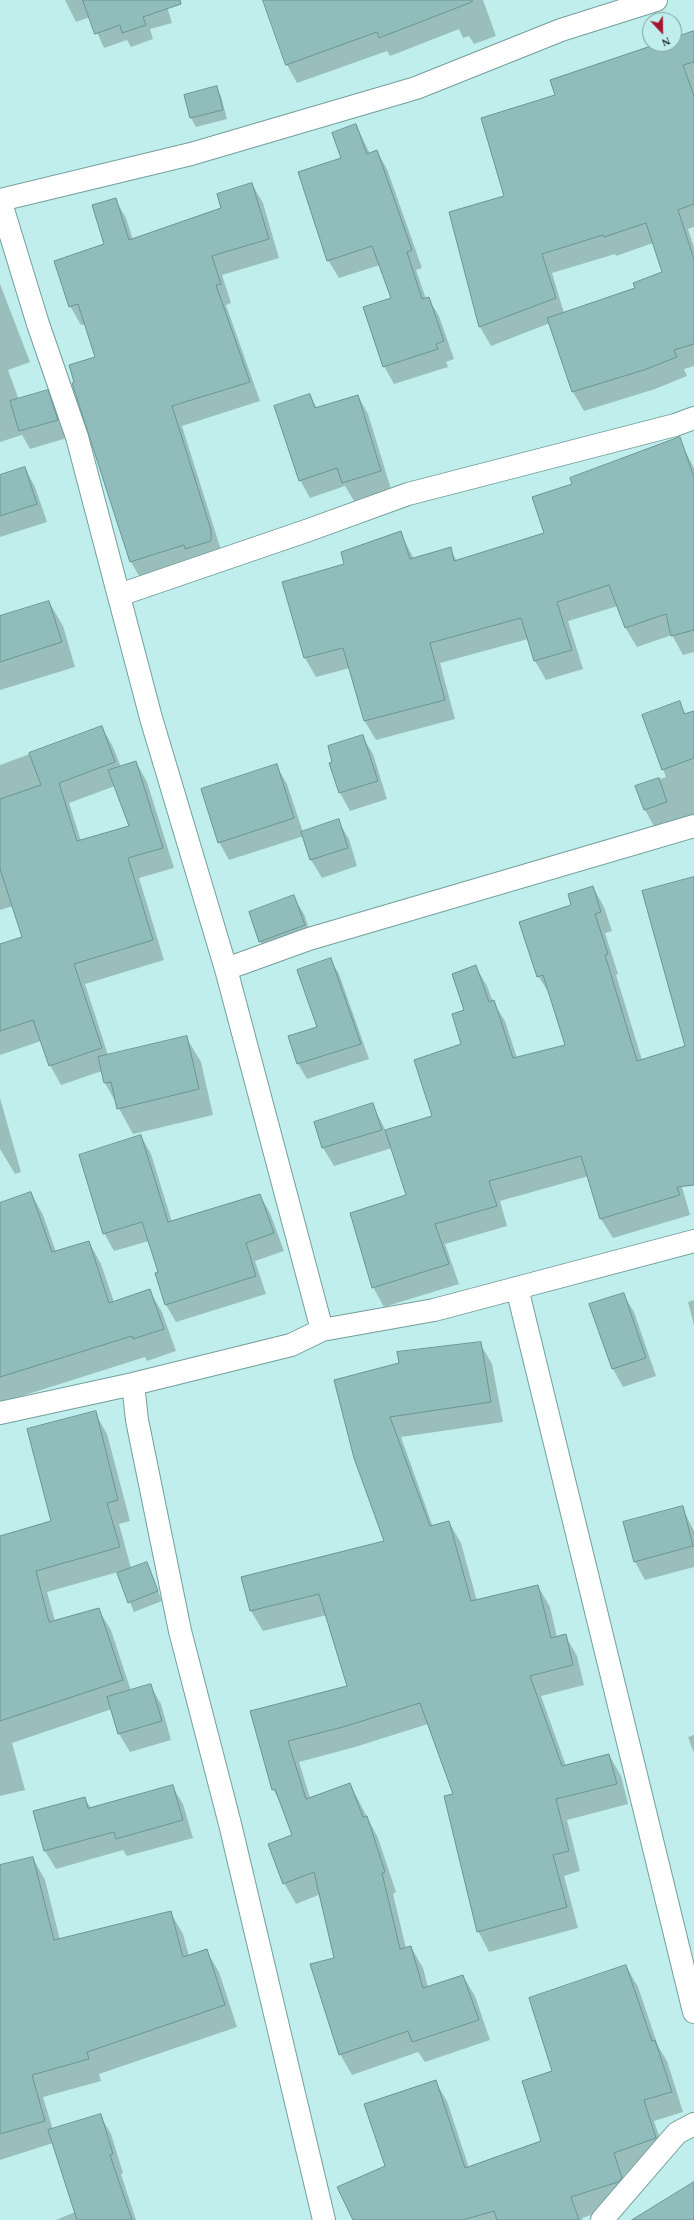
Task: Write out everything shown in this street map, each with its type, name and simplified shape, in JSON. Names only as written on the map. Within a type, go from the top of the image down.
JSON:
[{"type":"street","points":[[322,1330],[226,969],[154,725],[118,595],[77,436],[38,324],[0,200],[191,154],[416,88],[561,30],[656,0]]},
{"type":"street","points":[[118,595],[306,531],[408,494],[675,425],[694,418]]},
{"type":"street","points":[[226,969],[309,939],[694,826]]},
{"type":"street","points":[[0,1413],[133,1384],[291,1345],[322,1330],[434,1310],[694,1241]]},
{"type":"street","points":[[517,1288],[694,2012]]},
{"type":"street","points":[[133,1384],[137,1420],[180,1631],[230,1824],[324,2220]]},
{"type":"street","points":[[602,2220],[677,2133],[694,2124]]},
{"type":"building","points":[[83,0],[180,0],[181,4],[143,17],[146,25],[122,33],[120,25],[95,34]]},
{"type":"building","points":[[263,0],[472,0],[472,2],[379,38],[377,32],[286,65]]},
{"type":"building","points":[[694,31],[694,62],[683,65],[694,96],[694,204],[678,210],[694,259],[694,344],[674,350],[677,357],[644,370],[572,392],[547,318],[635,288],[633,283],[662,272],[646,223],[604,237],[603,235],[542,254],[556,298],[479,327],[449,212],[504,196],[481,118],[555,95],[550,80],[642,49],[642,52],[682,52],[682,35]]},
{"type":"building","points":[[217,86],[223,110],[190,118],[184,95]]},
{"type":"building","points":[[356,124],[367,154],[377,150],[412,250],[407,252],[422,299],[429,297],[444,341],[436,344],[438,349],[383,367],[363,307],[391,298],[372,246],[327,261],[298,172],[341,158],[332,133]]},
{"type":"building","points":[[252,183],[269,239],[212,256],[221,284],[216,285],[250,382],[172,406],[211,530],[211,541],[185,549],[184,545],[130,562],[72,383],[74,382],[69,365],[95,357],[78,304],[69,307],[54,261],[104,244],[92,205],[116,198],[129,240],[221,208],[217,194]]},
{"type":"building","points":[[48,390],[58,420],[19,431],[10,401]]},
{"type":"building","points":[[310,394],[315,408],[358,395],[381,471],[342,483],[337,468],[299,481],[274,406]]},
{"type":"building","points":[[680,437],[694,477],[694,630],[671,636],[666,614],[625,628],[609,585],[557,602],[572,650],[534,661],[521,618],[430,643],[445,700],[364,721],[343,648],[304,658],[282,582],[344,564],[341,552],[401,531],[410,559],[451,547],[454,561],[544,533],[532,497],[572,484],[570,478]]},
{"type":"building","points":[[25,467],[37,504],[0,516],[0,475]]},
{"type":"building","points":[[49,601],[62,642],[0,662],[0,616]]},
{"type":"building","points":[[680,701],[684,714],[694,711],[694,758],[662,770],[642,715]]},
{"type":"building","points":[[102,726],[115,762],[59,783],[77,841],[129,826],[108,770],[136,761],[163,848],[128,858],[153,940],[74,964],[102,1048],[49,1066],[33,1020],[0,1031],[0,944],[22,937],[0,869],[0,799],[41,785],[29,753]]},
{"type":"building","points":[[363,735],[378,781],[339,793],[329,763],[332,762],[328,746]]},
{"type":"building","points":[[277,764],[294,818],[218,843],[201,789]]},
{"type":"building","points":[[659,778],[667,802],[644,810],[635,786]]},
{"type":"building","points":[[339,819],[348,848],[310,860],[301,832]]},
{"type":"building","points":[[694,877],[694,1185],[677,1187],[680,1195],[600,1219],[581,1156],[489,1181],[497,1206],[435,1224],[449,1264],[372,1288],[350,1213],[406,1195],[385,1130],[432,1116],[414,1060],[461,1044],[452,1014],[464,1010],[452,974],[476,965],[489,1002],[494,1000],[513,1058],[565,1045],[543,975],[537,977],[519,922],[571,905],[568,894],[593,886],[601,912],[595,914],[608,954],[605,955],[637,1061],[685,1046],[642,891]]},
{"type":"building","points":[[294,895],[305,925],[259,942],[249,912]]},
{"type":"building","points":[[331,958],[361,1044],[297,1064],[288,1036],[317,1027],[297,970]]},
{"type":"building","points":[[187,1036],[199,1089],[117,1109],[111,1082],[104,1083],[98,1057]]},
{"type":"building","points":[[373,1103],[382,1130],[322,1148],[314,1122]]},
{"type":"building","points":[[141,1135],[168,1222],[260,1194],[274,1233],[246,1243],[256,1276],[165,1305],[155,1273],[158,1272],[142,1222],[103,1234],[79,1155]]},
{"type":"building","points":[[31,1192],[52,1252],[89,1241],[109,1303],[150,1289],[164,1329],[133,1339],[132,1336],[0,1377],[0,1203]]},
{"type":"building","points":[[624,1293],[646,1358],[612,1369],[589,1304]]},
{"type":"building","points":[[481,1342],[491,1402],[390,1417],[430,1526],[449,1521],[471,1601],[538,1585],[551,1638],[566,1634],[573,1665],[530,1676],[562,1766],[609,1754],[617,1784],[556,1799],[569,1851],[553,1855],[567,1907],[477,1932],[444,1796],[453,1794],[420,1703],[343,1727],[288,1741],[306,1799],[350,1783],[363,1817],[367,1816],[385,1872],[382,1873],[400,1949],[411,1946],[423,1988],[463,1975],[479,2020],[412,2042],[408,2031],[339,2055],[310,1964],[334,1958],[314,1872],[283,1884],[268,1844],[292,1835],[275,1789],[272,1790],[250,1711],[347,1686],[319,1594],[250,1611],[241,1577],[384,1541],[354,1458],[334,1380],[399,1363],[397,1352]]},
{"type":"building","points":[[96,1411],[118,1500],[107,1503],[120,1547],[36,1571],[49,1622],[99,1608],[123,1680],[0,1721],[0,1536],[51,1521],[27,1429]]},
{"type":"building","points":[[683,1506],[693,1546],[634,1562],[623,1522]]},
{"type":"building","points":[[147,1562],[158,1591],[128,1603],[117,1573]]},
{"type":"building","points":[[151,1684],[162,1721],[118,1734],[107,1697]]},
{"type":"building","points":[[173,1785],[183,1820],[116,1839],[114,1832],[44,1851],[33,1811],[85,1797],[88,1808]]},
{"type":"building","points":[[33,1857],[54,1940],[171,1911],[183,1957],[207,1949],[225,2005],[87,2052],[89,2059],[32,2075],[45,2121],[0,2134],[0,1865]]},
{"type":"building","points":[[626,1965],[652,2041],[655,2040],[672,2092],[644,2100],[656,2138],[614,2153],[622,2178],[618,2182],[571,2197],[579,2220],[497,2220],[494,2211],[463,2220],[353,2220],[337,2187],[385,2166],[364,2104],[436,2080],[465,2168],[541,2141],[522,2081],[552,2071],[529,1998]]},
{"type":"building","points":[[101,2114],[113,2154],[110,2155],[132,2220],[77,2220],[48,2130]]},
{"type":"building","points":[[694,2182],[694,2220],[632,2220]]}]
